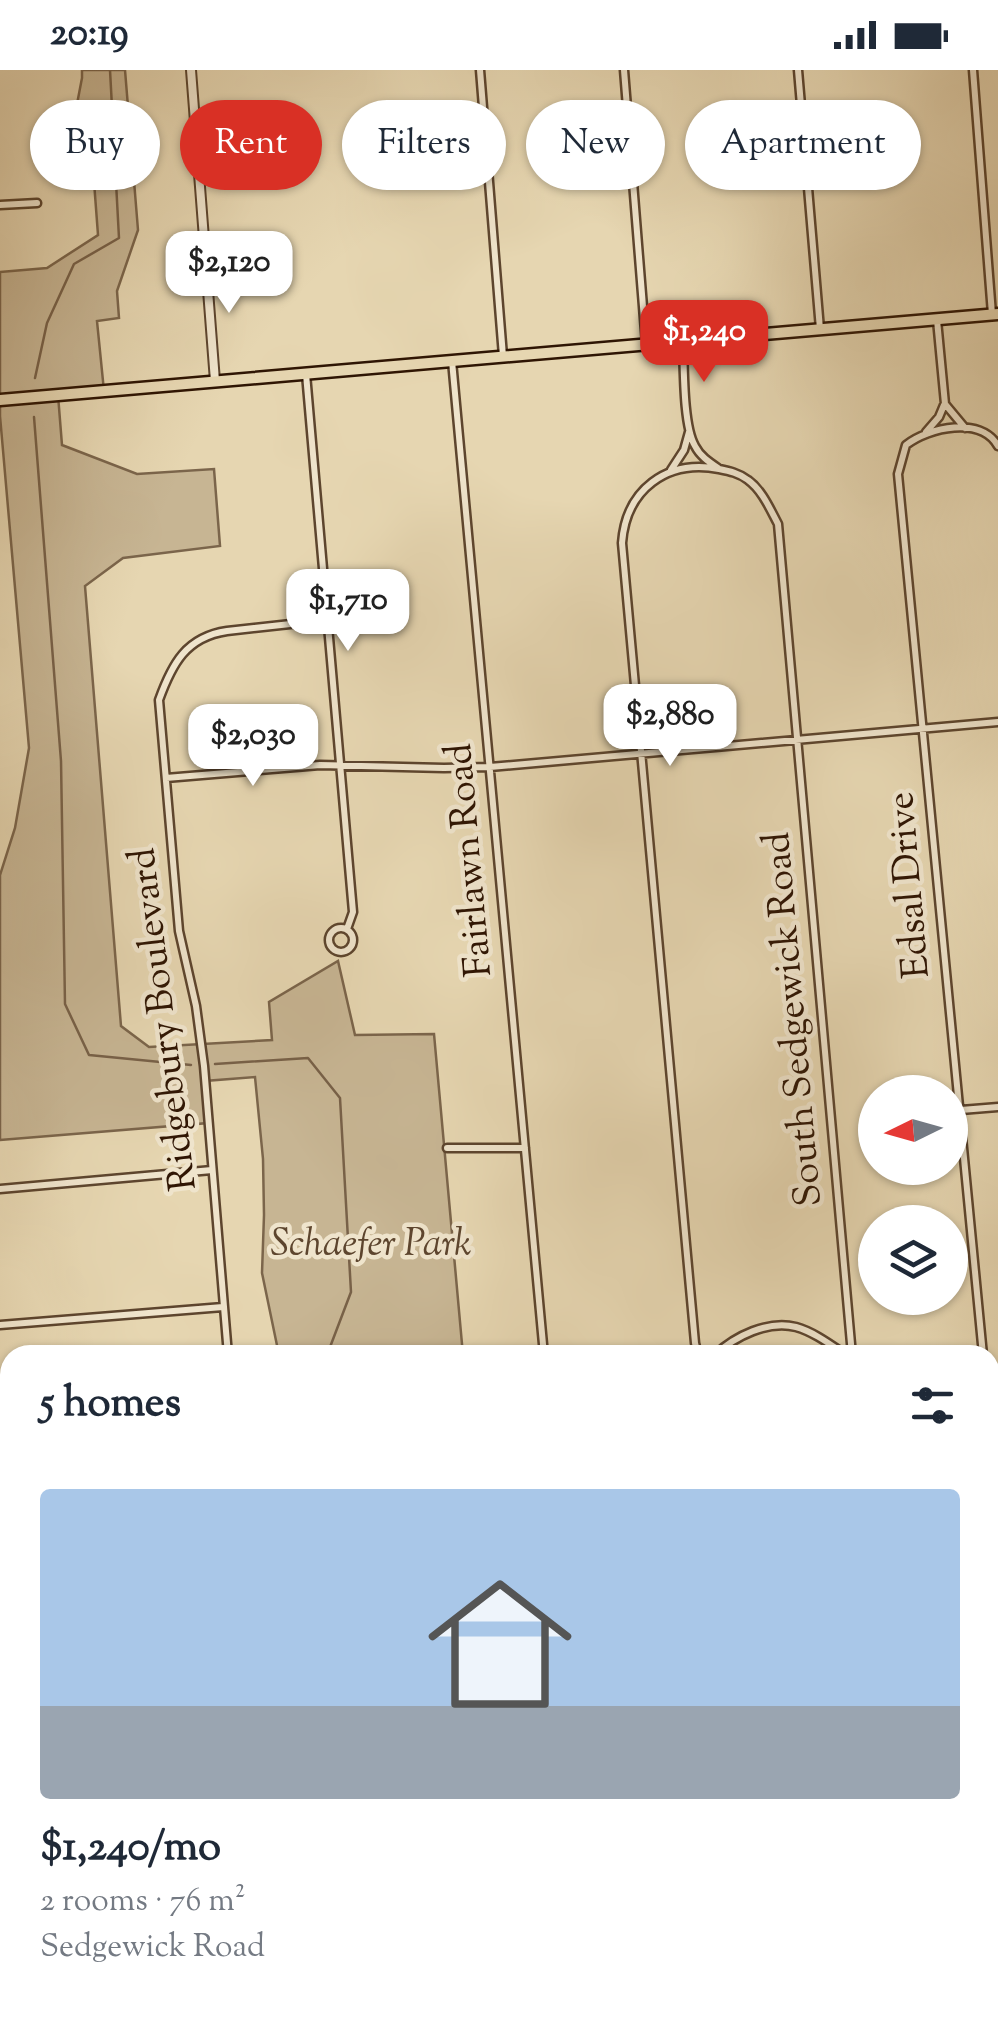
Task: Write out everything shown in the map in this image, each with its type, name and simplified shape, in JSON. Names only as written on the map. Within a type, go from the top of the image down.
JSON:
[{"type":"main road","points":[[0,400],[995,314]]},
{"type":"street","points":[[192,70],[215,381]]},
{"type":"street","points":[[480,70],[504,356]]},
{"type":"street","points":[[624,70],[646,344]]},
{"type":"street","points":[[798,70],[820,329]]},
{"type":"street","points":[[972,70],[995,314]]},
{"type":"street","points":[[0,205],[36,203]]},
{"type":"street","points":[[937,319],[945,404],[964,428]]},
{"type":"street","points":[[682,341],[689,431],[684,450],[679,461],[640,492],[629,511],[622,543],[696,1345]]},
{"type":"street","name":"Fairlawn Road","points":[[452,361],[543,1345]]},
{"type":"street","points":[[306,373],[353,912],[347,930]]},
{"type":"street","name":"Edsal Drive","points":[[945,404],[925,433],[906,445],[898,474],[957,1075]]},
{"type":"street","points":[[925,433],[964,428],[993,438],[998,446]]},
{"type":"street","name":"South Sedgewick Road","points":[[689,431],[704,458],[750,481],[768,503],[778,524],[848,1345]]},
{"type":"street","points":[[664,474],[692,467],[720,469]]},
{"type":"street","name":"Ridgebury Boulevard","points":[[227,1345],[199,1030],[179,931],[159,700],[169,671],[182,653],[215,632],[326,620]]},
{"type":"street","points":[[166,778],[320,765],[490,766],[998,722]]},
{"type":"street","points":[[968,1109],[998,1107]]},
{"type":"street","points":[[447,1148],[525,1148]]},
{"type":"street","points":[[0,1189],[212,1170]]},
{"type":"street","name":"Edsal Drive","points":[[967,1185],[982,1345]]},
{"type":"street","points":[[0,1325],[224,1307]]},
{"type":"street","points":[[729,1345],[747,1332],[772,1326],[795,1327],[832,1345]]},
{"type":"green space","points":[[82,70],[125,70],[127,100],[78,100]]},
{"type":"green space","name":"Schaefer Park","points":[[95,190],[135,190],[138,230],[117,291],[119,318],[97,321],[104,391],[58,395],[62,445],[137,474],[214,469],[220,546],[123,558],[85,586],[121,1026],[149,1047],[272,1040],[269,1002],[338,961],[355,1035],[434,1034],[462,1345],[277,1345],[262,1273],[263,1159],[255,1077],[205,1081],[208,1123],[0,1140],[0,875],[15,828],[29,748],[0,416],[0,272],[47,268],[98,235]]},
{"type":"waterway","points":[[35,378],[47,323],[74,264],[119,238],[110,70]]},
{"type":"waterway","points":[[34,417],[61,761],[65,1004],[89,1055],[191,1065]]},
{"type":"waterway","points":[[215,1064],[308,1058],[340,1098],[351,1292],[331,1345]]}]
